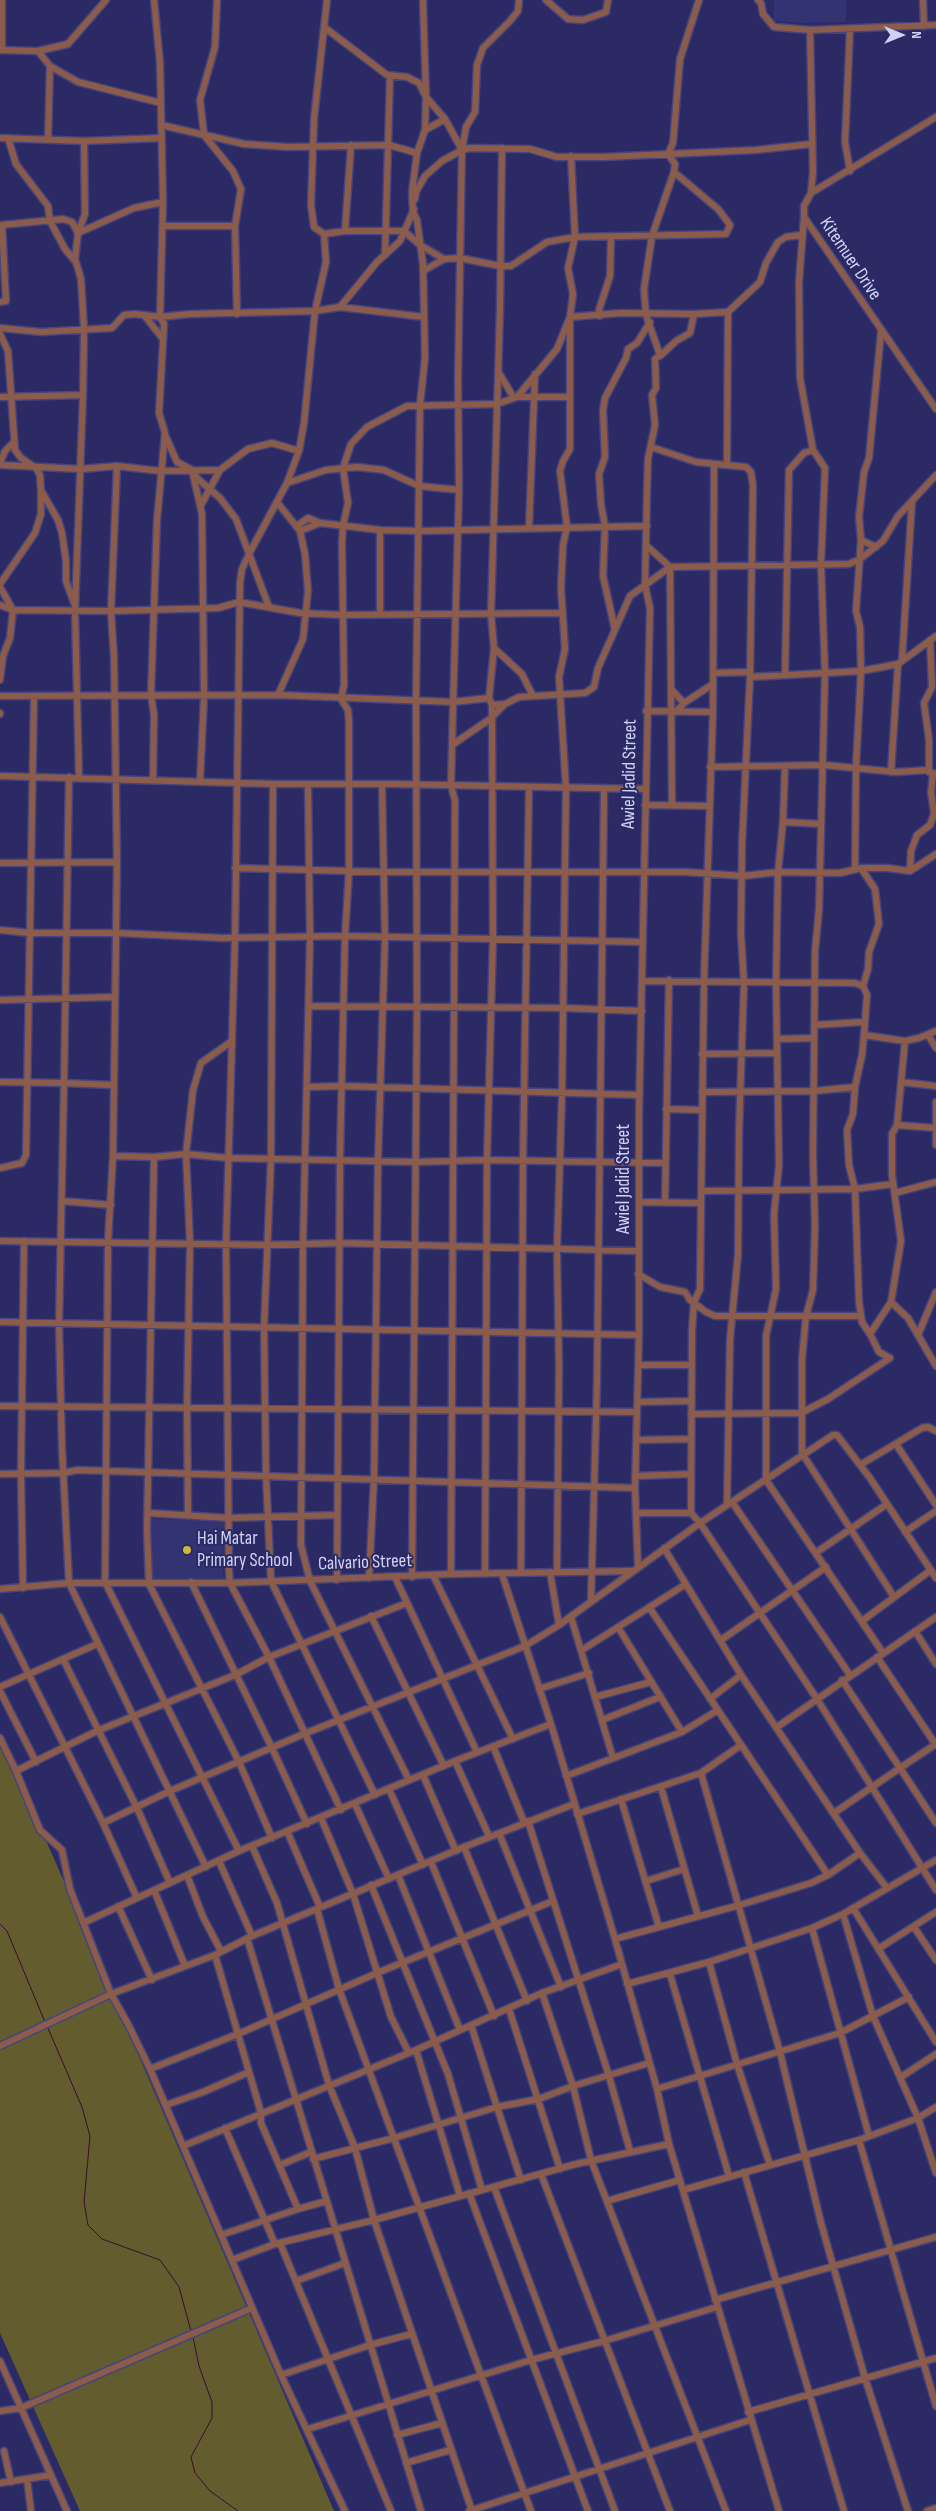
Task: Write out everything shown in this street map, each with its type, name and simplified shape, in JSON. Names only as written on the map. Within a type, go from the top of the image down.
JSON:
[{"type":"street","points":[[2,0],[1,50],[38,51],[68,44],[106,0]]},
{"type":"street","points":[[154,0],[161,103],[163,202],[160,317],[164,324],[160,413],[165,433],[177,462],[192,470],[198,479],[210,488],[236,518],[269,608]]},
{"type":"street","points":[[217,0],[215,47],[200,94],[204,135],[238,180],[241,189],[236,226],[237,314]]},
{"type":"street","points":[[327,0],[312,146],[312,218],[314,227],[324,234],[345,231],[404,231],[420,245],[444,259]]},
{"type":"street","points":[[412,1577],[417,1008],[416,700],[420,531],[420,406],[424,358],[424,317],[423,271],[417,220],[413,212],[412,192],[417,153],[424,130],[426,97],[423,0]]},
{"type":"street","points":[[451,1574],[452,1007],[455,872],[455,793],[452,786],[452,746],[459,490],[458,404],[462,150],[466,127],[475,112],[477,65],[483,48],[518,11],[519,0]]},
{"type":"street","points":[[546,0],[568,19],[582,20],[606,12],[608,0]]},
{"type":"street","points":[[668,154],[673,143],[680,59],[699,0]]},
{"type":"street","points":[[758,0],[771,26],[810,30],[936,25]]},
{"type":"street","points":[[923,0],[924,26]]},
{"type":"street","points":[[324,26],[390,76],[407,77],[419,83],[426,97],[445,119],[462,150]]},
{"type":"street","points":[[850,29],[845,142],[850,171]]},
{"type":"street","name":"Kitemuer Drive","points":[[810,30],[811,193],[804,206],[804,217],[881,332],[936,409]]},
{"type":"street","points":[[38,51],[50,66],[63,76],[78,82],[161,103]]},
{"type":"street","points":[[48,139],[50,66]]},
{"type":"street","points":[[385,255],[390,76]]},
{"type":"street","points":[[811,193],[936,117]]},
{"type":"street","points":[[424,130],[445,119]]},
{"type":"street","points":[[161,125],[244,144],[312,146],[389,145],[417,153]]},
{"type":"street","points":[[0,138],[84,140],[162,138]]},
{"type":"street","points":[[8,138],[20,172],[48,206],[50,221],[65,249],[75,260]]},
{"type":"street","points":[[79,778],[75,608],[84,395],[84,329],[81,279],[75,260],[78,233],[85,214],[84,140]]},
{"type":"street","points":[[340,307],[400,240],[413,212],[416,192],[425,176],[442,161],[462,150],[470,148],[530,148],[557,157],[756,150],[812,144]]},
{"type":"street","points":[[345,231],[351,145]]},
{"type":"street","points":[[484,1574],[485,1332],[488,1246],[487,1160],[493,939],[490,701],[494,648],[491,614],[499,372],[502,148]]},
{"type":"street","points":[[423,271],[444,259],[460,258],[500,266],[511,266],[547,242],[575,237],[721,235],[730,231],[730,225],[718,209],[674,172],[675,164],[668,154]]},
{"type":"street","points":[[560,1625],[553,1572],[557,1486],[559,1334],[557,1250],[562,1094],[566,789],[559,677],[566,642],[562,613],[561,574],[567,527],[560,471],[563,460],[570,449],[570,317],[573,294],[568,268],[575,237],[571,156]]},
{"type":"street","name":"Awiel Jadid Street","points":[[635,1569],[635,1476],[639,1365],[639,1095],[643,981],[646,711],[650,608],[645,585],[647,470],[655,425],[652,396],[656,388],[655,359],[660,356],[646,314],[645,281],[652,236],[674,172]]},
{"type":"street","points":[[78,233],[134,208],[163,202]]},
{"type":"street","points":[[804,217],[799,282],[800,378],[813,450],[825,468],[821,564],[825,673],[824,765],[814,982],[813,1190],[815,1226],[813,1290],[806,1316],[802,1359],[802,1453],[894,1597]]},
{"type":"street","points":[[0,302],[6,301],[1,225],[68,220],[75,224],[78,233]]},
{"type":"street","points":[[163,226],[236,226]]},
{"type":"street","points":[[324,234],[326,262],[315,311],[308,400],[299,451],[287,483],[242,569],[239,602],[240,696],[235,938],[227,1158],[226,1326],[230,1475],[230,1582],[270,1657],[341,1810]]},
{"type":"street","points":[[570,317],[621,313],[694,314],[728,312],[760,282],[766,264],[778,242],[786,237],[802,235]]},
{"type":"street","points":[[600,316],[599,310],[610,276],[611,237]]},
{"type":"street","points":[[0,328],[30,332],[112,328],[124,315],[160,317],[190,314],[315,311],[340,307],[424,317]]},
{"type":"street","points":[[727,464],[728,312]]},
{"type":"street","points":[[660,356],[676,341],[690,333],[694,314]]},
{"type":"street","points":[[144,315],[163,339]]},
{"type":"street","points":[[515,398],[557,349],[570,317]]},
{"type":"street","points":[[615,630],[603,576],[605,526],[601,505],[599,474],[605,457],[602,417],[604,402],[626,358],[628,349],[636,343],[650,322]]},
{"type":"street","points":[[691,1414],[801,1413],[828,1399],[890,1358],[879,1352],[870,1334],[867,1332],[861,1316],[855,1189],[849,1165],[847,1130],[853,1114],[855,1088],[862,1056],[863,1022],[867,995],[863,986],[868,969],[869,952],[879,924],[875,889],[858,869],[856,767],[861,671],[860,627],[856,611],[861,540],[859,517],[864,472],[869,458],[881,332]]},
{"type":"street","points":[[0,334],[8,351],[14,442],[21,458],[36,468],[40,474],[41,491],[41,514],[35,533],[0,586],[13,610],[10,638],[3,656],[0,680]]},
{"type":"street","points":[[499,372],[515,398]]},
{"type":"street","points":[[529,528],[535,374]]},
{"type":"street","points":[[0,397],[84,395]]},
{"type":"street","points":[[337,1580],[340,1159],[345,936],[349,871],[348,710],[341,699],[344,685],[342,615],[343,526],[348,503],[344,468],[351,444],[367,427],[407,406],[497,404],[515,398],[569,397]]},
{"type":"street","points":[[153,780],[151,696],[160,471],[165,433]]},
{"type":"street","points":[[14,442],[5,451],[0,464],[36,468],[81,469],[117,466],[160,471],[220,470]]},
{"type":"street","points":[[200,505],[220,470],[248,449],[272,443],[299,451]]},
{"type":"street","points":[[650,447],[688,460],[714,465],[727,464],[746,467],[752,477],[750,674],[741,934],[744,983],[738,1255],[732,1317],[730,1504],[850,1675]]},
{"type":"street","points":[[785,674],[789,470],[804,453],[813,450]]},
{"type":"street","points":[[714,465],[712,566],[714,684],[702,1054],[700,1289],[694,1302],[692,1330],[691,1512],[817,1699],[936,1890]]},
{"type":"street","points":[[117,466],[111,611],[117,862],[111,1205],[108,1242],[105,1582],[204,1777],[239,1851]]},
{"type":"street","points":[[287,483],[326,470],[344,468],[384,470],[419,486],[459,490]]},
{"type":"street","points":[[192,470],[200,505],[203,608],[204,696],[200,782]]},
{"type":"street","points":[[452,746],[490,719],[505,704],[519,697],[585,693],[594,687],[598,668],[630,596],[670,567],[849,564],[860,559],[876,547],[891,531],[898,516],[936,475]]},
{"type":"street","points":[[41,491],[58,520],[62,533],[66,561],[66,581],[75,608]]},
{"type":"street","points":[[277,502],[299,528],[305,554],[308,591],[303,639],[278,695]]},
{"type":"street","points":[[891,772],[912,502]]},
{"type":"street","points":[[299,528],[308,518],[320,523],[343,526],[380,530],[420,531],[647,526]]},
{"type":"street","points":[[380,530],[380,614]]},
{"type":"street","points":[[861,540],[876,547]]},
{"type":"street","points":[[647,546],[670,567],[671,689],[674,712],[672,804]]},
{"type":"street","points":[[0,605],[13,610],[75,608],[111,611],[218,608],[239,602],[306,613],[342,615],[562,613]]},
{"type":"street","points":[[714,674],[861,671],[900,662],[933,638]]},
{"type":"street","points":[[910,871],[911,851],[917,836],[930,825],[934,814],[931,792],[933,773],[924,702],[932,687],[933,638]]},
{"type":"street","points":[[494,648],[522,674],[533,696]]},
{"type":"street","points":[[674,712],[684,703],[714,684]]},
{"type":"street","points":[[671,689],[684,703]]},
{"type":"street","points":[[0,696],[76,694],[151,696],[278,695],[341,699],[490,701],[505,704]]},
{"type":"street","points":[[0,1168],[15,1166],[25,1160],[34,696]]},
{"type":"street","points":[[646,711],[713,712]]},
{"type":"street","points":[[710,767],[824,765],[891,772],[933,773]]},
{"type":"street","points":[[785,766],[783,822],[778,872],[776,983],[779,1165],[774,1214],[776,1289],[766,1336],[764,1413],[766,1480],[817,1552],[862,1621],[880,1655],[936,1744],[834,1813]]},
{"type":"street","points":[[0,776],[273,784],[382,784],[604,790],[645,789]]},
{"type":"street","points":[[69,777],[59,1324],[69,1583],[206,1868]]},
{"type":"street","points":[[273,784],[272,868],[274,938],[271,1159],[264,1328],[267,1516],[271,1580],[375,1795]]},
{"type":"street","points":[[308,784],[310,938],[307,1159],[303,1245],[301,1545],[310,1580],[409,1780]]},
{"type":"street","points":[[369,1578],[374,1479],[378,1161],[385,938],[382,784]]},
{"type":"street","points":[[521,1573],[520,1410],[529,788]]},
{"type":"street","points":[[592,1601],[604,790]]},
{"type":"street","points":[[645,805],[709,806]]},
{"type":"street","points":[[783,822],[820,824]]},
{"type":"street","points":[[235,868],[385,872],[707,873],[743,876],[778,872],[840,873],[858,869],[888,868],[910,871],[936,854]]},
{"type":"street","points":[[0,863],[117,862]]},
{"type":"street","points":[[0,930],[30,933],[116,933],[235,938],[345,936],[417,939],[643,942]]},
{"type":"street","points":[[666,1203],[669,980]]},
{"type":"street","points":[[643,981],[814,982],[855,983],[863,986]]},
{"type":"street","points":[[0,1000],[66,997],[114,998]]},
{"type":"street","points":[[309,1006],[563,1008],[642,1011]]},
{"type":"street","points":[[814,1025],[863,1022]]},
{"type":"street","points":[[864,1035],[905,1041],[936,1031]]},
{"type":"street","points":[[928,1035],[936,1048]]},
{"type":"street","points":[[777,1040],[814,1038]]},
{"type":"street","points":[[870,1334],[887,1311],[891,1302],[901,1235],[893,1184],[892,1142],[897,1125],[905,1041]]},
{"type":"street","points":[[188,1515],[187,1409],[190,1243],[186,1154],[193,1090],[201,1063],[232,1042]]},
{"type":"street","points":[[702,1054],[776,1053]]},
{"type":"street","points":[[0,1082],[112,1085]]},
{"type":"street","points":[[901,1082],[936,1086]]},
{"type":"street","points":[[308,1087],[342,1086],[380,1089],[639,1095]]},
{"type":"street","points":[[702,1092],[814,1091],[855,1088]]},
{"type":"street","points":[[936,1102],[936,1145]]},
{"type":"street","points":[[666,1109],[702,1110]]},
{"type":"street","points":[[897,1125],[936,1128]]},
{"type":"street","points":[[112,1156],[154,1157],[186,1154],[227,1158],[416,1162],[523,1160],[666,1163]]},
{"type":"street","points":[[154,1157],[148,1584],[202,1688],[272,1838]]},
{"type":"street","points":[[895,1193],[936,1182]]},
{"type":"street","points":[[702,1191],[855,1189],[893,1184]]},
{"type":"street","points":[[62,1201],[111,1205]]},
{"type":"street","points":[[639,1202],[701,1203]]},
{"type":"street","points":[[0,1241],[266,1245],[340,1243],[638,1252]]},
{"type":"street","points":[[22,1588],[21,1406],[24,1241]]},
{"type":"street","points":[[638,1274],[660,1287],[685,1292],[706,1312],[732,1317],[861,1316]]},
{"type":"street","points":[[918,1335],[936,1292]]},
{"type":"street","points":[[891,1302],[908,1318],[936,1366]]},
{"type":"street","points":[[0,1322],[639,1335]]},
{"type":"street","points":[[639,1365],[692,1365]]},
{"type":"street","points":[[638,1402],[692,1401]]},
{"type":"street","points":[[0,1406],[150,1409],[414,1409],[451,1411],[558,1410],[637,1412]]},
{"type":"street","points":[[860,1465],[922,1428],[928,1427],[936,1431]]},
{"type":"street","points":[[103,1823],[170,1791],[306,1733],[525,1646],[560,1625],[664,1548],[826,1438],[837,1435],[887,1504],[936,1578]]},
{"type":"street","points":[[636,1440],[691,1440]]},
{"type":"street","points":[[896,1444],[936,1504]]},
{"type":"street","points":[[0,1474],[64,1473],[77,1470],[149,1474],[338,1477],[484,1484],[520,1483],[635,1488]]},
{"type":"street","points":[[635,1476],[691,1474]]},
{"type":"street","points":[[817,1552],[887,1504]]},
{"type":"street","points":[[905,1532],[936,1511]]},
{"type":"street","points":[[636,1513],[691,1512]]},
{"type":"street","points":[[148,1513],[229,1518],[338,1515]]},
{"type":"street","points":[[664,1548],[741,1675],[860,1853],[887,1888]]},
{"type":"street","points":[[721,1640],[826,1567]]},
{"type":"street","name":"Calvario Street","points":[[0,1589],[69,1583],[148,1584],[337,1580],[451,1574],[635,1569]]},
{"type":"street","points":[[862,1621],[931,1570]]},
{"type":"street","points":[[502,1574],[551,1724],[615,1939],[657,2089],[669,2144],[750,2420],[779,2511]]},
{"type":"street","points":[[433,1576],[513,1738]]},
{"type":"street","points":[[394,1577],[477,1752]]},
{"type":"street","points":[[191,1582],[307,1824]]},
{"type":"street","points":[[582,1650],[686,1584]]},
{"type":"street","points":[[16,1771],[97,1731],[166,1701],[235,1675],[270,1657],[407,1603]]},
{"type":"street","points":[[649,1607],[828,1875]]},
{"type":"street","points":[[371,1616],[444,1766]]},
{"type":"street","points":[[0,1617],[27,1674],[66,1747],[137,1898]]},
{"type":"street","points":[[571,1617],[613,1758]]},
{"type":"street","points":[[777,1727],[842,1680],[936,1617]]},
{"type":"street","points":[[618,1628],[682,1732]]},
{"type":"street","points":[[915,1632],[936,1664]]},
{"type":"street","points":[[36,1762],[0,1689],[27,1674],[97,1644]]},
{"type":"street","points":[[63,1659],[97,1731],[137,1808],[170,1883]]},
{"type":"street","points":[[539,1689],[588,1673]]},
{"type":"street","points":[[710,1699],[741,1675]]},
{"type":"street","points":[[842,1680],[936,1823]]},
{"type":"street","points":[[596,1697],[651,1682]]},
{"type":"street","points":[[602,1720],[660,1697]]},
{"type":"street","points":[[566,1776],[682,1732],[718,1710]]},
{"type":"street","points":[[83,1923],[206,1868],[239,1851],[477,1752],[551,1724]]},
{"type":"street","points":[[0,1738],[16,1771],[40,1830],[62,1850],[70,1889],[111,1994],[128,2024],[166,2104],[281,2375],[308,2429],[344,2511]]},
{"type":"street","points":[[577,1814],[701,1773],[741,1745]]},
{"type":"street","points":[[493,1746],[526,1822],[553,1901],[609,2076],[630,2151]]},
{"type":"street","points":[[456,1761],[489,1836]]},
{"type":"street","points":[[701,1773],[740,1905],[750,1949],[780,2052],[804,2156],[865,2378],[908,2511]]},
{"type":"street","points":[[423,1775],[456,1850]]},
{"type":"street","points":[[661,1787],[698,1916]]},
{"type":"street","points":[[389,1789],[423,1865]]},
{"type":"street","points":[[622,1799],[659,1927]]},
{"type":"street","points":[[355,1804],[389,1879]]},
{"type":"street","points":[[0,2046],[111,1994],[152,1980],[218,1953],[250,1937],[489,1836],[574,1804]]},
{"type":"street","points":[[321,1818],[353,1894],[391,2017],[409,2053]]},
{"type":"street","points":[[287,1831],[318,1908],[339,1989],[531,2511]]},
{"type":"street","points":[[499,1833],[561,1987]]},
{"type":"street","points":[[252,1846],[284,1924],[329,2085],[355,2148],[374,2220],[470,2511],[750,2420]]},
{"type":"street","points":[[464,1847],[527,2001]]},
{"type":"street","points":[[615,1939],[812,1883],[828,1875],[860,1853]]},
{"type":"street","points":[[627,1984],[670,1974],[812,1928],[843,1914],[936,1860]]},
{"type":"street","points":[[219,1861],[250,1937],[312,2155],[421,2511]]},
{"type":"street","points":[[431,1862],[494,2016]]},
{"type":"street","points":[[646,1880],[684,1869]]},
{"type":"street","points":[[187,1875],[218,1953],[238,2034],[261,2113],[262,2123],[298,2209]]},
{"type":"street","points":[[398,1875],[460,2030]]},
{"type":"street","points":[[371,1886],[435,2040],[461,2117],[482,2190]]},
{"type":"street","points":[[154,1890],[185,1966]]},
{"type":"street","points":[[150,2069],[238,2034],[339,1989],[463,1940],[553,1901]]},
{"type":"street","points":[[118,1906],[152,1980]]},
{"type":"street","points":[[853,1908],[936,2042]]},
{"type":"street","points":[[878,1949],[936,1912]]},
{"type":"street","points":[[843,1914],[873,2016],[918,2118],[936,2173]]},
{"type":"street","points":[[914,1926],[936,1960]]},
{"type":"street","points":[[812,1928],[869,2136]]},
{"type":"street","points":[[709,1962],[737,2064],[770,2165]]},
{"type":"street","points":[[183,2146],[409,2053],[542,1994],[622,1964]]},
{"type":"street","points":[[670,1974],[729,2176]]},
{"type":"street","points":[[542,1994],[573,2086],[592,2160],[726,2511]]},
{"type":"street","points":[[657,2089],[840,2033],[908,1997]]},
{"type":"street","points":[[509,2009],[560,2169]]},
{"type":"street","points":[[471,2025],[520,2180]]},
{"type":"street","points":[[416,2050],[460,2196]]},
{"type":"street","points":[[901,2077],[936,2054]]},
{"type":"street","points":[[280,2165],[312,2155],[355,2148],[394,2138],[497,2107],[539,2099],[573,2086],[650,2063]]},
{"type":"street","points":[[166,2104],[203,2092],[249,2072]]},
{"type":"street","points":[[683,2190],[859,2140],[918,2118],[936,2107]]},
{"type":"street","points":[[225,2128],[264,2220],[296,2281],[391,2511]]},
{"type":"street","points":[[859,2140],[936,2406]]},
{"type":"street","points":[[232,2260],[277,2244],[374,2220],[592,2160],[669,2144]]},
{"type":"street","points":[[744,2172],[844,2511]]},
{"type":"street","points":[[541,2174],[670,2511]]},
{"type":"street","points":[[607,2201],[680,2180]]},
{"type":"street","points":[[494,2187],[555,2355],[615,2511]]},
{"type":"street","points":[[469,2194],[588,2511]]},
{"type":"street","points":[[222,2235],[327,2201]]},
{"type":"street","points":[[308,2429],[430,2390],[654,2326],[776,2284],[936,2237]]},
{"type":"street","points":[[296,2281],[345,2263]]},
{"type":"street","points":[[0,2411],[20,2408],[252,2308]]},
{"type":"street","points":[[281,2375],[370,2345],[411,2334]]},
{"type":"street","points":[[748,2412],[936,2358]]},
{"type":"street","points":[[0,2361],[67,2511]]},
{"type":"street","points":[[397,2435],[442,2424]]},
{"type":"street","points":[[406,2464],[450,2450]]},
{"type":"street","points":[[4,2451],[11,2482]]},
{"type":"street","points":[[0,2483],[50,2475]]},
{"type":"street","points":[[27,2480],[31,2511]]},
{"type":"street","points":[[927,2511],[936,2508]]},
{"type":"shaded area","points":[[774,0],[846,0],[846,22],[803,23],[774,21]]},
{"type":"shaded area","name":"Hai Matar Primary School","points":[[151,1519],[224,1521],[223,1580],[151,1579]]},
{"type":"shaded area","points":[[0,1736],[334,2511],[80,2511],[0,2333]]},
{"type":"waterway","points":[[0,1924],[7,1931],[45,2022]]},
{"type":"waterway","points":[[47,2026],[82,2107],[90,2136],[84,2202],[88,2225],[102,2239],[160,2260],[179,2287],[191,2331]]},
{"type":"waterway","points":[[193,2337],[199,2366],[212,2402],[212,2418],[191,2457],[195,2473],[210,2491],[238,2511]]},
{"type":"place","name":"Hai Matar Primary School","points":[[187,1550]]}]
